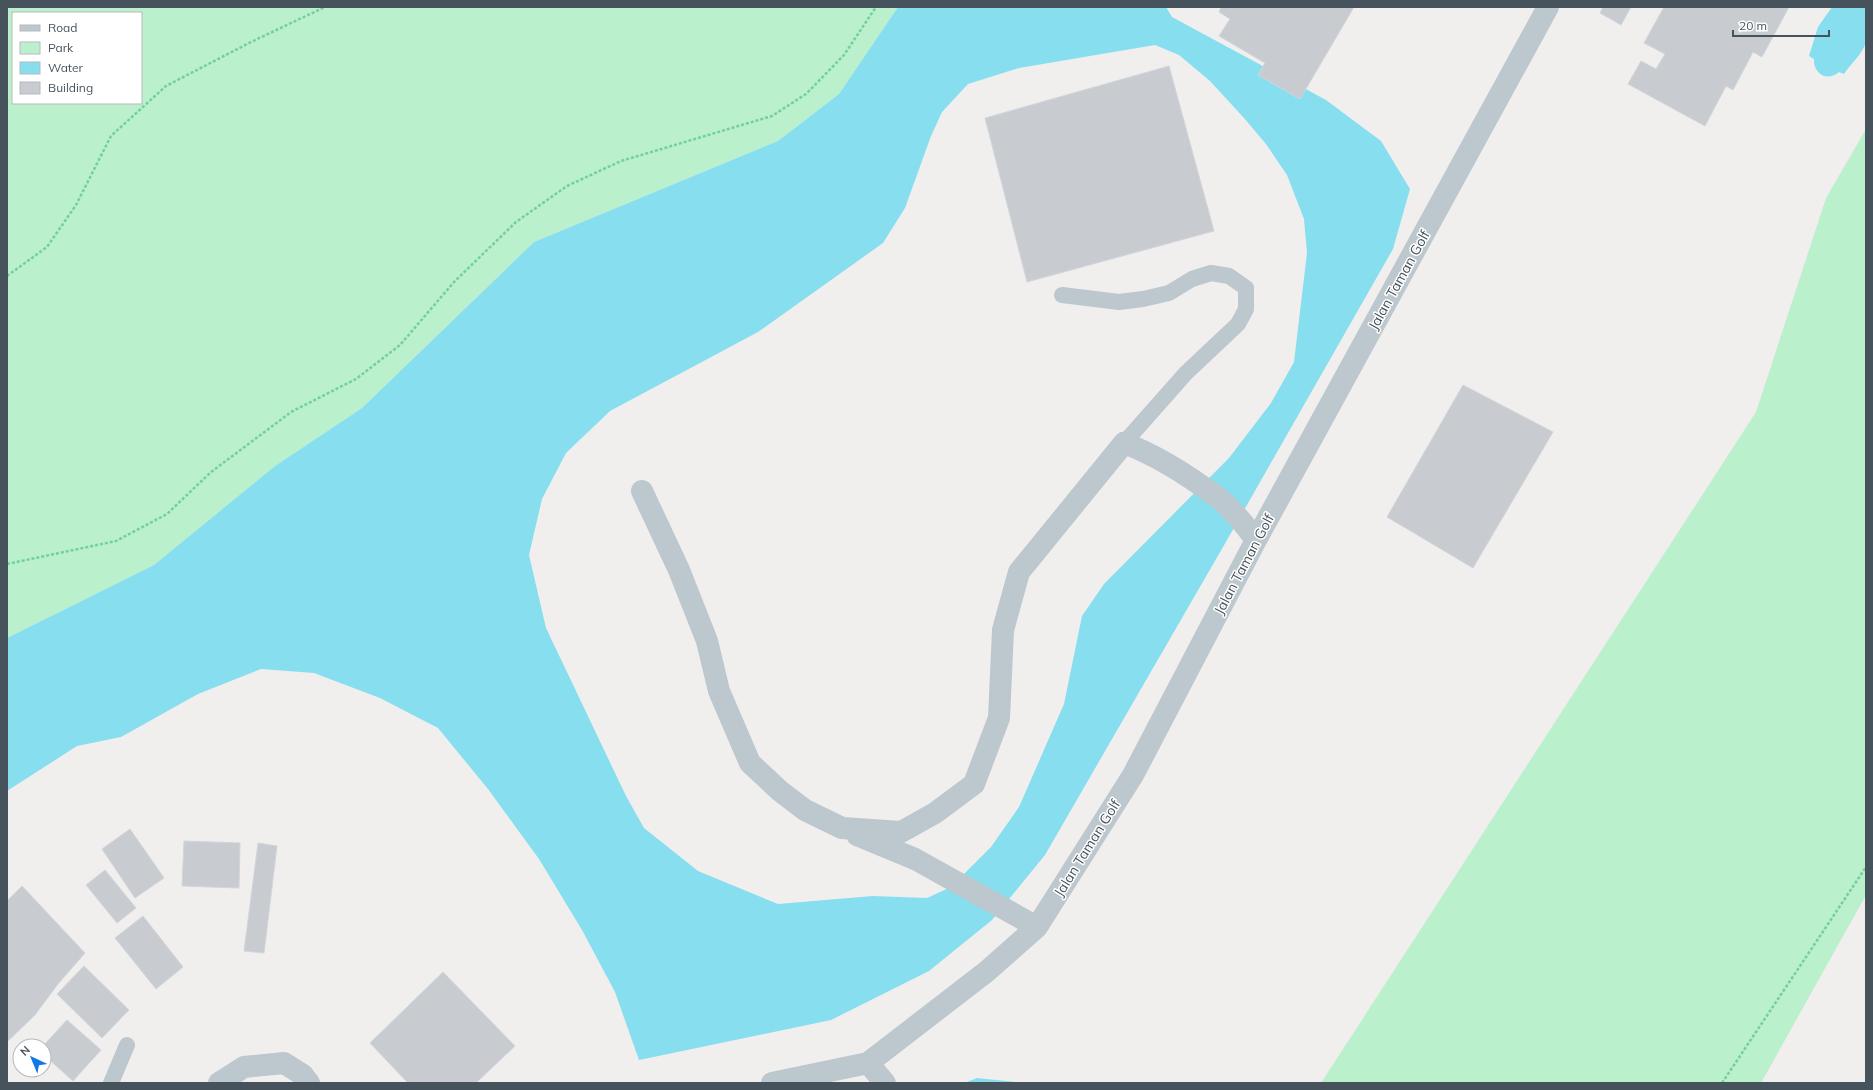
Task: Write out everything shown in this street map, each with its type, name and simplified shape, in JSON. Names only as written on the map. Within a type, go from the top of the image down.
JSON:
[{"type":"street","name":"Jalan Taman Golf","points":[[772,1083],[868,1063],[986,972],[1037,927],[1133,775],[1256,540],[1548,7]]},
{"type":"street","points":[[842,828],[901,832],[935,813],[974,784],[999,718],[1003,630],[1019,572],[1124,443],[1147,452],[1218,497],[1243,523],[1256,540]]},
{"type":"street","points":[[642,492],[679,570],[707,641],[719,690],[750,763],[780,791],[805,810],[842,828],[915,859],[1037,927]]},
{"type":"street","points":[[219,1083],[244,1067],[284,1063],[303,1075],[309,1083]]},
{"type":"street","points":[[868,1063],[885,1083]]},
{"type":"lane","points":[[1062,295],[1119,302],[1143,299],[1169,293],[1192,279],[1211,273],[1229,276],[1246,288],[1246,309],[1238,324],[1186,373],[1124,443]]},
{"type":"lane","points":[[111,1083],[127,1045]]},
{"type":"path","points":[[7,276],[47,247],[76,205],[110,136],[166,86],[251,42],[325,7]]},
{"type":"path","points":[[7,564],[116,541],[167,514],[211,472],[291,412],[356,380],[400,345],[454,282],[516,222],[567,186],[621,162],[772,116],[806,94],[844,55],[876,7]]},
{"type":"path","points":[[1722,1083],[1866,867]]},
{"type":"green space","points":[[7,7],[898,7],[839,94],[778,141],[534,242],[362,408],[275,466],[154,565],[7,638]]},
{"type":"green space","points":[[1866,129],[1866,895],[1761,1083],[1321,1083],[1756,412],[1826,198]]},
{"type":"water","points":[[898,7],[1166,7],[1172,17],[1326,100],[1381,141],[1410,189],[1393,249],[1223,547],[1045,855],[992,920],[929,971],[831,1020],[639,1060],[615,992],[582,930],[539,859],[488,789],[438,728],[380,698],[314,673],[261,669],[198,694],[121,737],[77,746],[7,791],[7,638],[154,565],[275,466],[362,408],[534,242],[778,141],[839,94]],"holes":[[[1155,45],[1179,55],[1210,81],[1266,144],[1287,175],[1304,219],[1307,253],[1294,362],[1271,403],[1229,458],[1104,584],[1082,616],[1064,704],[1019,807],[991,847],[951,887],[927,898],[873,896],[778,904],[698,871],[644,828],[626,796],[546,628],[529,555],[542,499],[566,453],[610,411],[758,332],[883,243],[905,208],[931,136],[942,112],[968,84],[1019,68]]]},
{"type":"water","points":[[1832,7],[1866,7],[1867,34],[1866,42],[1862,51],[1844,74],[1839,72],[1835,75],[1826,76],[1822,75],[1816,69],[1814,59],[1809,56],[1818,27]]},
{"type":"water","points":[[977,1078],[1024,1083],[964,1083]]},
{"type":"building","points":[[1221,7],[1354,7],[1300,99],[1258,75],[1265,63],[1219,36],[1230,19],[1219,12]]},
{"type":"building","points":[[1603,7],[1631,7],[1621,25],[1600,13]]},
{"type":"building","points":[[1664,7],[1789,7],[1762,57],[1753,52],[1733,90],[1726,86],[1705,126],[1628,84],[1641,61],[1656,69],[1665,54],[1644,43]]},
{"type":"building","points":[[1169,66],[1214,231],[1027,282],[985,118]]},
{"type":"building","points":[[1463,385],[1553,432],[1473,568],[1387,517]]},
{"type":"building","points":[[130,829],[164,878],[135,898],[102,849]]},
{"type":"building","points":[[184,841],[240,843],[239,888],[182,886]]},
{"type":"building","points":[[258,843],[277,846],[264,953],[244,951]]},
{"type":"building","points":[[105,870],[136,908],[117,923],[86,885]]},
{"type":"building","points":[[22,886],[85,953],[58,984],[35,1015],[7,1042],[7,901]]},
{"type":"building","points":[[143,916],[183,967],[156,989],[115,938]]},
{"type":"building","points":[[84,966],[129,1010],[102,1038],[57,994]]},
{"type":"building","points":[[443,972],[515,1046],[476,1083],[408,1083],[370,1043]]},
{"type":"building","points":[[67,1020],[101,1050],[73,1081],[52,1062],[52,1038],[50,1038]]}]
